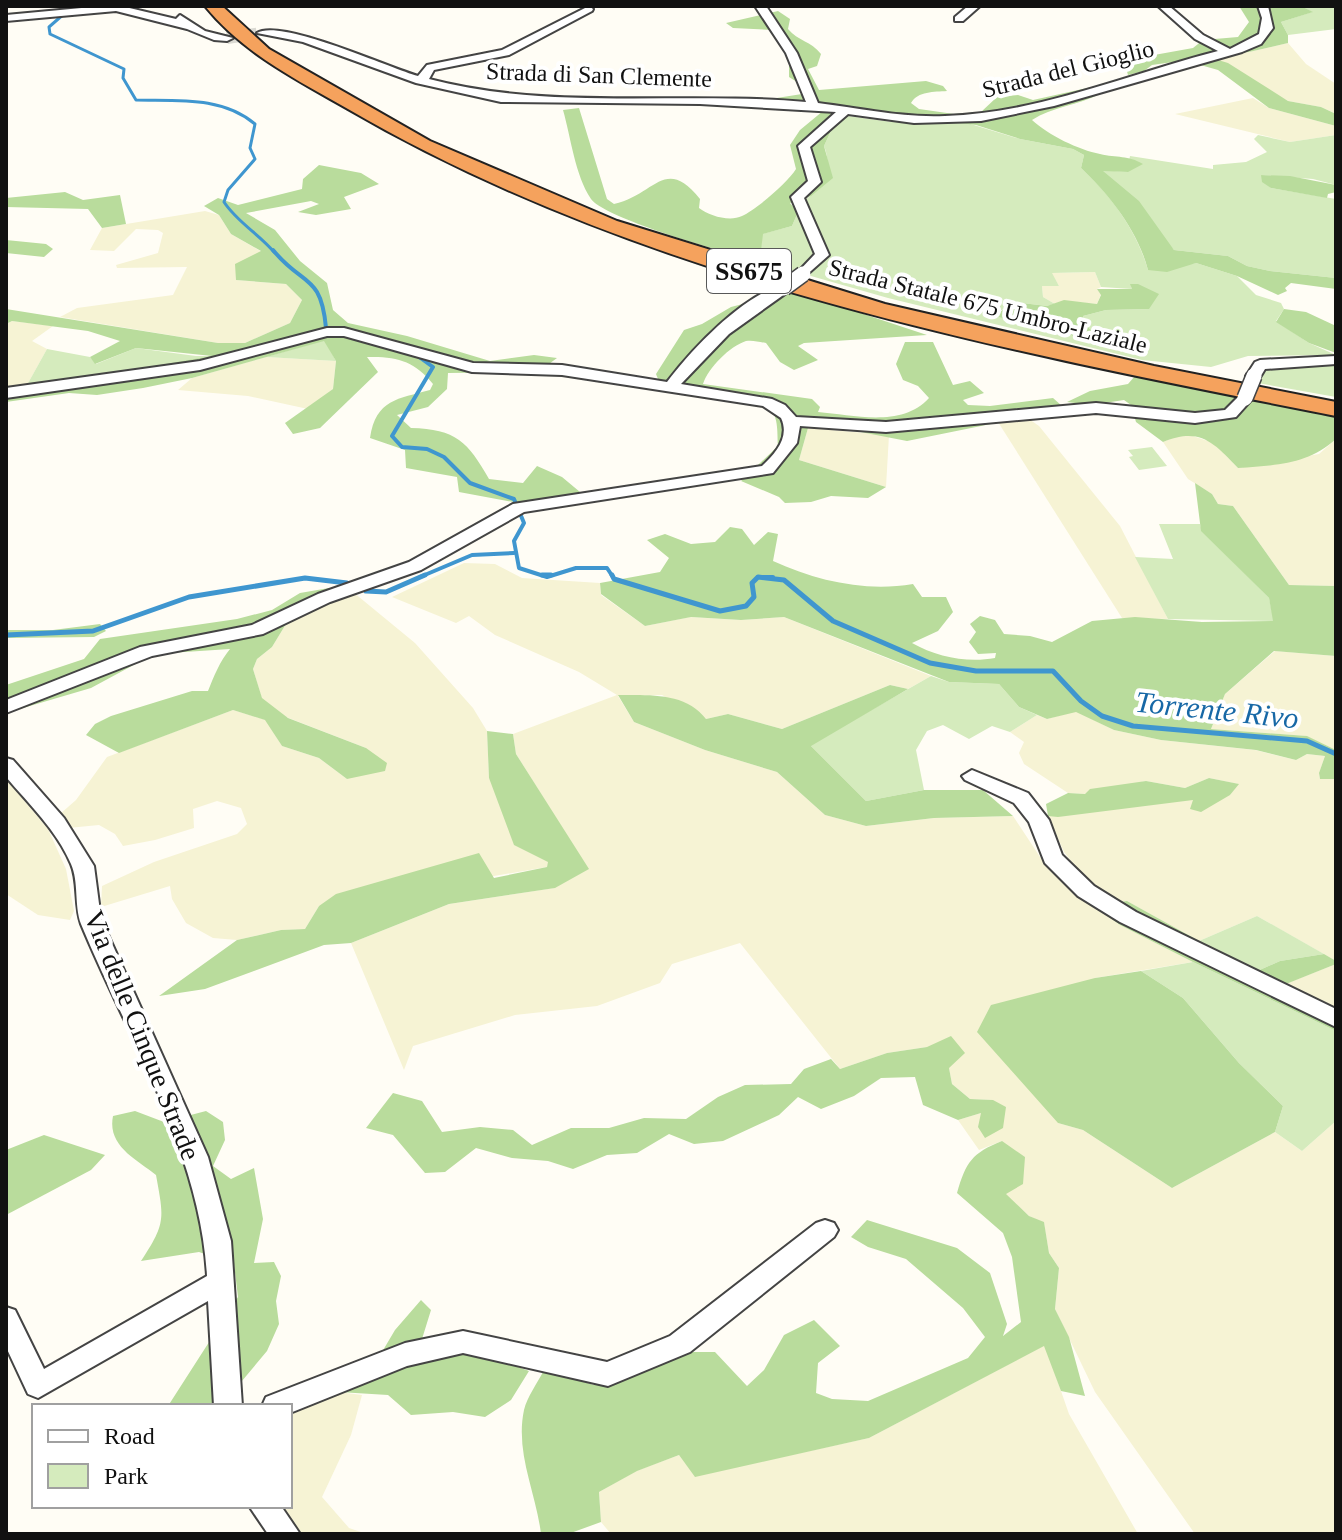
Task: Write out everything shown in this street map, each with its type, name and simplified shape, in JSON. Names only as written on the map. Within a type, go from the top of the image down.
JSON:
[{"type":"highway","name":"Strada Statale 675 Umbro-Laziale","points":[[213,6],[263,53],[423,145],[610,225],[879,309],[1140,370],[1336,409]]},
{"type":"highway","name":"Strada Statale 675 Umbro-Laziale","points":[[226,6],[273,51],[431,141],[505,176],[620,221],[810,281],[988,328],[1160,367],[1336,401]]},
{"type":"street","points":[[165,6],[189,26]]},
{"type":"street","points":[[760,6],[783,33],[805,80],[813,106]]},
{"type":"street","points":[[959,19],[975,6]]},
{"type":"street","points":[[1163,6],[1199,37],[1228,52]]},
{"type":"street","name":"Strada del Gioglio","points":[[846,110],[901,119],[951,120],[1005,113],[1121,84],[1263,39],[1268,30],[1268,16],[1263,6]]},
{"type":"street","points":[[6,18],[116,8],[189,26],[216,39],[227,38]]},
{"type":"street","points":[[423,79],[426,70],[431,67],[505,53],[588,9]]},
{"type":"street","name":"Strada di San Clemente","points":[[262,33],[293,35],[380,68],[497,98],[699,100],[846,110]]},
{"type":"street","points":[[672,385],[685,367],[763,297],[784,288],[822,255],[797,197],[815,182],[804,146],[846,110]]},
{"type":"street","points":[[6,393],[200,365],[327,332],[344,332],[472,367],[562,370],[767,402],[782,407],[793,430],[782,457],[767,470],[519,508],[415,566],[324,598],[257,630],[147,651],[6,707]]},
{"type":"street","points":[[791,421],[886,427],[1096,408],[1168,416],[1214,417],[1230,414],[1245,398],[1260,365],[1336,360]]},
{"type":"street","name":"Via delle Cinque Strade","points":[[6,764],[57,823],[83,866],[90,919],[196,1157],[218,1241],[228,1404]]},
{"type":"street","points":[[972,776],[1021,798],[1039,820],[1052,858],[1086,891],[1128,917],[1336,1019]]},
{"type":"street","points":[[281,1404],[405,1355],[463,1342],[608,1374],[680,1344],[825,1230]]},
{"type":"street","points":[[6,1318],[38,1386],[221,1281]]},
{"type":"street","points":[[266,1508],[285,1534]]},
{"type":"shaded area","points":[[1288,43],[1306,64],[1336,84],[1336,114],[1321,107],[1288,101],[1203,56],[1249,52]]},
{"type":"shaded area","points":[[1253,98],[1269,108],[1336,126],[1336,135],[1290,142],[1175,114]]},
{"type":"shaded area","points":[[205,211],[219,215],[231,234],[262,252],[236,280],[286,284],[302,300],[290,323],[245,343],[218,343],[60,317],[77,308],[173,295],[187,267],[117,268],[116,265],[158,253],[163,233],[158,230],[136,229],[114,251],[90,250],[102,228]]},
{"type":"shaded area","points":[[1095,272],[1101,287],[1097,289],[1101,294],[1097,304],[1064,301],[1055,304],[1043,297],[1042,286],[1059,286],[1051,273]]},
{"type":"shaded area","points":[[12,321],[53,326],[32,341],[47,349],[27,385],[6,387],[6,324]]},
{"type":"shaded area","points":[[266,357],[336,361],[333,389],[308,409],[248,396],[178,390],[192,378]]},
{"type":"shaded area","points":[[1026,417],[1039,426],[1120,526],[1168,619],[1122,618],[998,422]]},
{"type":"shaded area","points":[[808,428],[889,435],[886,487],[799,460]]},
{"type":"shaded area","points":[[1184,433],[1214,443],[1238,468],[1319,454],[1336,439],[1336,586],[1289,585],[1233,506],[1218,504],[1212,494],[1188,479],[1163,442]]},
{"type":"shaded area","points":[[464,563],[495,564],[522,578],[600,583],[601,595],[645,626],[690,617],[741,620],[784,617],[931,676],[908,689],[890,685],[782,729],[728,714],[706,719],[662,695],[618,696],[634,722],[705,750],[777,772],[825,815],[866,826],[934,818],[1013,816],[1046,866],[1098,909],[1120,925],[1193,962],[1095,978],[1058,1123],[1083,1130],[1172,1188],[1275,1132],[1302,1151],[1336,1121],[1336,1534],[1195,1534],[1095,1392],[1055,1309],[1059,1268],[1049,1253],[1044,1223],[1029,1216],[1005,1194],[1002,1141],[979,1150],[958,1120],[981,1113],[993,1100],[970,1099],[952,1084],[949,1068],[927,1047],[887,1053],[840,1069],[740,943],[672,964],[660,983],[597,1006],[515,1015],[413,1046],[404,1070],[351,943],[449,904],[554,888],[588,869],[516,754],[513,734],[617,695],[579,672],[495,635],[469,616],[456,623],[392,597]]},
{"type":"shaded area","points":[[353,592],[415,643],[473,708],[487,731],[489,778],[549,862],[547,867],[319,906],[305,929],[281,930],[237,940],[213,938],[186,923],[172,899],[170,886],[101,907],[102,886],[154,862],[237,834],[247,824],[241,808],[217,801],[193,809],[194,828],[123,846],[115,834],[99,825],[68,828],[60,814],[76,800],[107,757],[233,710],[266,720],[282,746],[319,758],[347,779],[366,748],[286,717],[262,699],[253,669],[257,659],[272,647],[289,619]]},
{"type":"shaded area","points":[[1275,651],[1336,656],[1336,750],[1306,736],[1211,729],[1225,694]]},
{"type":"shaded area","points":[[1076,711],[1114,730],[1161,740],[1255,750],[1296,760],[1307,754],[1325,756],[1320,779],[1336,779],[1336,961],[1257,916],[1199,941],[1127,901],[1105,904],[1064,852],[1048,816],[1230,795],[1238,784],[1209,778],[1185,788],[1146,781],[1085,794],[1068,793],[1024,764],[1019,753],[1024,742],[1010,732],[1037,715],[1047,719]]},
{"type":"shaded area","points":[[6,779],[48,829],[66,869],[74,911],[70,920],[38,915],[6,894]]},
{"type":"shaded area","points":[[1336,964],[1336,1010],[1285,984]]},
{"type":"shaded area","points":[[1045,1345],[1069,1414],[1138,1534],[611,1534],[601,1522],[599,1492],[636,1471],[679,1455],[695,1476],[869,1438]]},
{"type":"shaded area","points":[[339,1392],[362,1395],[351,1435],[322,1497],[349,1528],[367,1534],[299,1534],[278,1508],[292,1508],[292,1411]]},
{"type":"green space","points":[[1239,6],[1301,6],[1313,12],[1281,22],[1288,35],[1288,43],[1249,52],[1205,56],[1228,63],[1288,101],[1321,107],[1336,114],[1336,126],[1269,108],[1218,70],[1197,64],[1173,62],[1152,65],[1144,71],[1128,75],[1126,68],[1143,57],[1193,48],[1203,40],[1238,37],[1249,22]]},
{"type":"green space","points":[[1301,6],[1336,6],[1336,29],[1288,35],[1281,22],[1312,12]]},
{"type":"green space","points":[[778,11],[790,19],[788,29],[792,33],[821,54],[817,66],[808,69],[819,90],[926,81],[943,86],[947,91],[922,94],[911,103],[919,109],[954,114],[981,112],[997,97],[1018,95],[1033,100],[1096,86],[1100,94],[1032,120],[1073,145],[1143,164],[1128,172],[1103,171],[1139,201],[1174,250],[1228,256],[1247,266],[1270,271],[1336,278],[1336,289],[1291,283],[1285,288],[1287,291],[1278,295],[1237,276],[1196,263],[1167,272],[1148,270],[1130,227],[1112,201],[1081,168],[1084,155],[1073,149],[1020,139],[976,125],[848,109],[833,114],[824,146],[833,178],[811,196],[790,203],[798,212],[792,226],[763,234],[760,259],[643,226],[601,207],[591,199],[577,168],[563,110],[579,108],[607,199],[614,204],[659,182],[678,180],[700,199],[699,208],[703,211],[714,216],[737,218],[755,208],[786,181],[796,169],[790,145],[800,130],[823,111],[764,100],[802,94],[797,82],[789,77],[789,63],[774,30],[733,28],[726,23]]},
{"type":"green space","points":[[833,114],[892,122],[964,122],[1020,139],[1073,149],[1084,155],[1081,168],[1112,201],[1130,227],[1148,270],[1196,263],[1237,276],[1256,295],[1281,303],[1284,309],[1276,321],[1309,343],[1336,355],[1248,356],[1211,367],[1142,360],[888,298],[748,258],[760,259],[762,234],[792,226],[798,212],[813,219],[803,201],[825,177],[827,154],[824,146]],"holes":[[[1095,272],[1101,287],[1132,289],[1131,285],[1149,309],[1106,310],[1083,316],[1086,325],[1101,342],[995,315],[1013,302],[1055,304],[1043,297],[1042,286],[1059,286],[1052,273]]]},
{"type":"green space","points":[[1258,135],[1290,142],[1336,135],[1336,185],[1313,179],[1261,175],[1271,188],[1336,199],[1336,278],[1270,271],[1247,266],[1228,256],[1174,250],[1101,170],[1127,172],[1130,156],[1213,169],[1213,165],[1246,162],[1267,152],[1254,139]]},
{"type":"green space","points":[[319,165],[361,173],[379,184],[344,197],[351,209],[316,215],[298,212],[319,204],[311,201],[246,213],[275,230],[300,261],[327,283],[333,310],[348,323],[407,336],[490,361],[534,355],[557,358],[538,372],[448,373],[447,389],[428,407],[397,415],[411,428],[439,431],[459,440],[489,479],[523,483],[537,466],[562,477],[580,492],[546,508],[459,492],[457,477],[406,468],[405,450],[370,438],[373,425],[377,415],[390,403],[430,390],[433,384],[412,365],[396,359],[367,357],[378,372],[320,428],[293,434],[285,423],[333,389],[336,361],[324,341],[192,378],[143,388],[97,395],[69,393],[6,402],[6,387],[73,380],[212,356],[136,348],[95,364],[90,357],[120,341],[88,331],[12,321],[6,324],[6,309],[218,343],[245,343],[290,323],[302,300],[286,284],[236,280],[235,264],[261,251],[231,234],[219,215],[204,206],[218,198],[238,205],[302,189],[303,179]]},
{"type":"green space","points":[[1261,175],[1290,176],[1336,185],[1336,192],[1328,194],[1327,198],[1271,188],[1262,182]]},
{"type":"green space","points":[[65,192],[83,200],[120,195],[126,224],[102,228],[88,209],[6,207],[6,198]]},
{"type":"green space","points":[[6,240],[46,244],[53,249],[44,257],[6,253]]},
{"type":"green space","points":[[1130,284],[1138,284],[1159,294],[1149,309],[1106,310],[1083,316],[1086,325],[1103,343],[995,316],[1013,302],[1047,306],[1064,300],[1097,304],[1101,295],[1097,289],[1132,289]]},
{"type":"green space","points":[[794,291],[927,335],[804,343],[798,346],[818,360],[794,370],[780,362],[766,343],[746,341],[720,358],[703,384],[812,399],[820,407],[818,412],[862,417],[892,416],[918,407],[929,398],[918,386],[903,380],[896,364],[905,342],[933,342],[953,385],[970,381],[984,393],[963,400],[968,405],[990,406],[1053,398],[1062,406],[1026,417],[907,441],[840,428],[808,428],[799,460],[886,487],[868,498],[831,496],[811,502],[785,503],[779,497],[741,481],[778,446],[776,421],[770,409],[735,398],[662,389],[656,374],[684,330],[702,324],[731,307]]},
{"type":"green space","points":[[1284,309],[1306,312],[1336,326],[1336,353],[1309,343],[1276,322]]},
{"type":"green space","points":[[325,340],[336,361],[266,357]]},
{"type":"green space","points":[[136,348],[218,356],[157,368],[27,385],[47,349],[90,357],[96,364]]},
{"type":"green space","points":[[1336,363],[1336,397],[1258,383],[1262,373],[1270,369]]},
{"type":"green space","points":[[1135,376],[1336,416],[1336,439],[1302,459],[1238,468],[1205,440],[1187,436],[1163,442],[1136,422],[1131,405],[1124,400],[1091,405],[1067,402],[1090,391],[1128,384]]},
{"type":"green space","points":[[1152,447],[1167,466],[1139,470],[1129,457],[1133,456],[1128,450]]},
{"type":"green space","points":[[1195,483],[1212,494],[1218,504],[1233,506],[1289,585],[1336,586],[1336,656],[1274,651],[1225,694],[1211,729],[1307,736],[1336,750],[1336,779],[1320,779],[1325,756],[1307,754],[1296,760],[1256,750],[1161,740],[1114,730],[1076,712],[1047,719],[1019,707],[999,684],[949,682],[784,617],[741,620],[691,617],[645,626],[601,594],[600,583],[660,572],[669,558],[647,540],[665,534],[691,544],[715,542],[730,527],[742,529],[754,545],[768,532],[778,534],[773,561],[807,574],[859,586],[913,584],[922,597],[946,597],[953,612],[938,631],[912,643],[952,658],[995,658],[996,653],[978,654],[969,642],[976,632],[970,624],[980,616],[995,620],[1004,634],[1052,642],[1092,621],[1135,617],[1202,622],[1273,621],[1269,598],[1201,531]]},
{"type":"green space","points":[[1159,524],[1200,524],[1202,531],[1269,598],[1274,621],[1168,619],[1135,557],[1173,559]]},
{"type":"green space","points":[[329,588],[339,598],[336,602],[326,602],[289,619],[272,647],[257,659],[253,669],[262,698],[288,718],[366,748],[387,763],[385,771],[347,779],[319,758],[282,746],[265,720],[233,710],[119,753],[86,735],[95,724],[111,716],[192,691],[208,691],[230,649],[154,654],[91,688],[6,713],[6,685],[84,659],[100,639],[237,619],[272,610],[300,593]]},
{"type":"green space","points":[[100,624],[106,631],[94,637],[6,638],[6,630],[53,630]]},
{"type":"green space","points":[[931,676],[949,682],[999,684],[1019,707],[1037,715],[1010,732],[992,726],[969,739],[943,725],[927,731],[916,750],[924,790],[866,801],[810,745]]},
{"type":"green space","points":[[890,685],[908,689],[811,746],[866,801],[924,790],[983,790],[1013,816],[934,818],[866,826],[825,815],[777,772],[705,750],[634,722],[618,695],[666,697],[688,704],[706,719],[728,714],[782,729]]},
{"type":"green space","points":[[487,731],[513,734],[516,754],[589,869],[555,888],[449,904],[351,943],[324,945],[205,989],[159,996],[237,940],[281,930],[305,929],[319,906],[336,894],[479,853],[494,878],[547,867],[548,862],[514,845],[489,778]]},
{"type":"green space","points":[[1209,778],[1239,784],[1230,795],[1201,812],[1190,809],[1193,800],[1048,816],[1046,804],[1068,793],[1085,794],[1090,789],[1146,781],[1185,788]]},
{"type":"green space","points":[[1127,901],[1255,972],[1280,961],[1324,954],[1336,961],[1336,964],[1286,984],[1336,1010],[1336,1031],[1120,925],[1098,909],[1105,904]]},
{"type":"green space","points":[[1257,916],[1324,954],[1280,961],[1255,972],[1199,941]]},
{"type":"green space","points":[[1193,962],[1336,1031],[1336,1121],[1302,1151],[1275,1132],[1283,1106],[1239,1063],[1183,998],[1141,971]]},
{"type":"green space","points":[[1141,971],[1183,998],[1239,1063],[1283,1106],[1275,1132],[1172,1188],[1083,1130],[1058,1123],[977,1032],[991,1005],[1095,978]]},
{"type":"green space","points":[[951,1036],[965,1053],[949,1068],[952,1084],[970,1099],[993,1100],[1006,1107],[1003,1128],[985,1138],[978,1127],[981,1113],[958,1120],[923,1105],[915,1077],[881,1078],[854,1096],[821,1109],[798,1097],[779,1115],[723,1141],[694,1144],[669,1134],[637,1153],[607,1155],[573,1169],[548,1161],[512,1158],[476,1148],[445,1172],[425,1173],[393,1135],[366,1128],[393,1093],[422,1101],[442,1132],[480,1127],[513,1130],[532,1145],[571,1128],[609,1128],[644,1118],[686,1119],[718,1097],[745,1085],[791,1084],[804,1069],[831,1059],[840,1069],[887,1053],[927,1047]]},
{"type":"green space","points":[[135,1111],[164,1122],[206,1111],[223,1122],[225,1140],[213,1166],[231,1179],[254,1168],[263,1219],[254,1263],[274,1262],[281,1276],[276,1301],[279,1324],[267,1351],[223,1404],[169,1404],[238,1297],[234,1264],[199,1252],[141,1261],[155,1238],[161,1220],[156,1175],[119,1144],[114,1136],[113,1116]]},
{"type":"green space","points":[[44,1135],[105,1155],[91,1170],[6,1215],[6,1150]]},
{"type":"green space","points":[[1002,1141],[1025,1157],[1023,1184],[1006,1194],[1029,1216],[1044,1222],[1049,1253],[1059,1268],[1055,1309],[1069,1337],[1085,1396],[1061,1391],[1044,1346],[869,1438],[695,1477],[679,1455],[637,1471],[599,1492],[601,1522],[568,1534],[541,1534],[524,1457],[522,1426],[525,1405],[544,1370],[594,1385],[631,1376],[684,1352],[715,1352],[747,1386],[764,1370],[784,1335],[814,1320],[840,1346],[818,1363],[816,1393],[832,1399],[868,1401],[968,1358],[985,1337],[963,1308],[906,1259],[868,1247],[851,1237],[867,1220],[957,1248],[990,1273],[1007,1324],[1003,1336],[1021,1322],[1012,1257],[1003,1233],[957,1193],[972,1160]]},
{"type":"green space","points":[[421,1300],[431,1310],[422,1339],[439,1351],[491,1357],[529,1371],[511,1400],[485,1417],[453,1412],[411,1415],[388,1395],[339,1392],[366,1379],[395,1330]]},
{"type":"waterway","name":"Torrente Rivo","points":[[73,6],[49,27],[50,34],[124,69],[123,78],[136,100],[214,104],[255,124],[250,148],[255,159],[228,190],[224,202],[274,252]]},
{"type":"waterway","name":"Torrente Rivo","points":[[273,250],[315,289],[324,310],[326,328]]},
{"type":"waterway","name":"Torrente Rivo","points":[[415,354],[433,367],[392,436],[402,447],[427,449],[444,457],[470,483],[514,499],[524,523],[514,541],[519,568],[547,577],[576,568],[607,568],[613,577]]},
{"type":"waterway","points":[[420,577],[472,555],[514,553]]},
{"type":"waterway","points":[[366,591],[386,592],[425,575]]},
{"type":"waterway","name":"Torrente Rivo","points":[[542,575],[551,575]]},
{"type":"waterway","name":"Torrente Rivo","points":[[613,577],[720,611],[746,606],[754,597],[752,583],[758,577]]},
{"type":"waterway","name":"Torrente Rivo","points":[[758,577],[773,577]]},
{"type":"waterway","name":"Torrente Rivo","points":[[758,577],[784,580],[833,621],[930,663],[976,671],[1053,671],[1081,701],[1102,716],[1133,726],[1307,741],[1336,754]]},
{"type":"waterway","points":[[6,635],[93,631],[189,597],[305,578],[347,583]]},
{"type":"tunnel","points":[[227,38],[262,33]]}]
